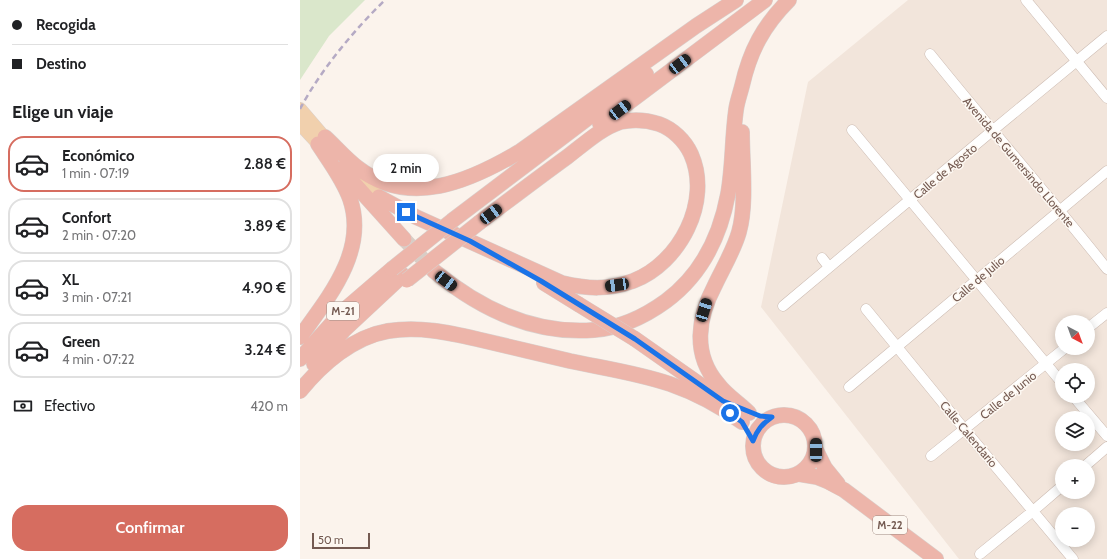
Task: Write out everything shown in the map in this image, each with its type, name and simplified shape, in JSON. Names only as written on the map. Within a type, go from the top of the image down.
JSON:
[{"type":"highway","points":[[321,140],[358,168],[393,186],[401,188],[426,188],[461,181],[497,165],[520,152],[736,0]]},
{"type":"highway","name":"M-21","points":[[300,380],[344,330],[368,309],[453,220],[744,0]]},
{"type":"highway","name":"M-21","points":[[300,359],[342,312],[401,275],[478,220],[765,0]]},
{"type":"highway","points":[[434,271],[464,294],[506,317],[553,330],[576,332],[600,330],[623,324],[646,315],[676,294],[689,281],[711,250],[718,232],[728,193],[736,108],[750,56],[764,29],[789,0]]},
{"type":"highway","points":[[745,73],[742,105],[742,218],[735,243],[707,300],[701,319],[700,333],[702,354],[708,370],[746,417]]},
{"type":"highway","points":[[470,241],[562,283],[582,288],[601,288],[634,280],[661,264],[674,251],[684,236],[696,206],[698,181],[696,168],[688,148],[681,139],[664,126],[652,122],[637,120],[620,122],[606,129],[587,142],[478,220]]},
{"type":"highway","points":[[300,337],[344,272],[354,235],[354,216],[350,199],[321,140]]},
{"type":"highway","points":[[340,169],[404,240]]},
{"type":"highway","name":"M-22","points":[[379,197],[416,217],[470,241],[578,304],[635,339],[746,417],[772,417],[787,415],[801,419],[814,434],[816,450],[825,468],[844,490]]},
{"type":"highway","points":[[300,391],[313,375],[337,354],[362,340],[387,331],[410,328],[431,330],[628,372],[670,384],[707,400],[730,413],[746,417]]},
{"type":"highway","name":"M-22","points":[[746,417],[753,441],[755,458],[766,472],[783,478],[799,474],[827,480],[844,490],[936,559]]},
{"type":"highway","points":[[753,441],[756,432],[763,423],[772,417]]},
{"type":"highway","points":[[799,474],[808,467],[813,460],[816,450]]},
{"type":"main road","points":[[300,109],[340,169],[357,183],[379,197]]},
{"type":"main road","points":[[300,124],[321,140],[366,187],[379,197]]},
{"type":"street","points":[[1026,0],[1107,98]]},
{"type":"street","name":"Calle de Agosto","points":[[783,306],[992,130],[1107,36]]},
{"type":"street","name":"Avenida de Gumersindo Llorente","points":[[930,54],[1060,210],[1107,269]]},
{"type":"street","points":[[852,130],[978,279],[1055,374]]},
{"type":"street","name":"Calle de Julio","points":[[849,387],[1107,171]]},
{"type":"street","points":[[822,258],[829,267]]},
{"type":"street","name":"Calle Calendario","points":[[866,309],[1073,559]]},
{"type":"street","points":[[1095,322],[1107,313]]},
{"type":"street","name":"Calle de Junio","points":[[931,456],[1057,355]]},
{"type":"street","points":[[1079,403],[1107,436]]},
{"type":"street","points":[[1093,459],[1107,446]]},
{"type":"street","points":[[980,554],[1055,492]]},
{"type":"shaded area","points":[[908,0],[1107,0],[1107,559],[959,559],[761,307],[808,82]]},
{"type":"green space","points":[[300,0],[365,0],[329,36],[300,80]]},
{"type":"tunnel","points":[[404,239],[434,271]]},
{"type":"railway","points":[[300,109],[317,80],[338,52],[361,24],[385,0]]},
{"type":"route","points":[[406,212],[470,241],[541,281],[635,339],[723,401],[749,413],[772,417],[763,423],[756,432],[753,441],[742,422],[730,413]]}]
